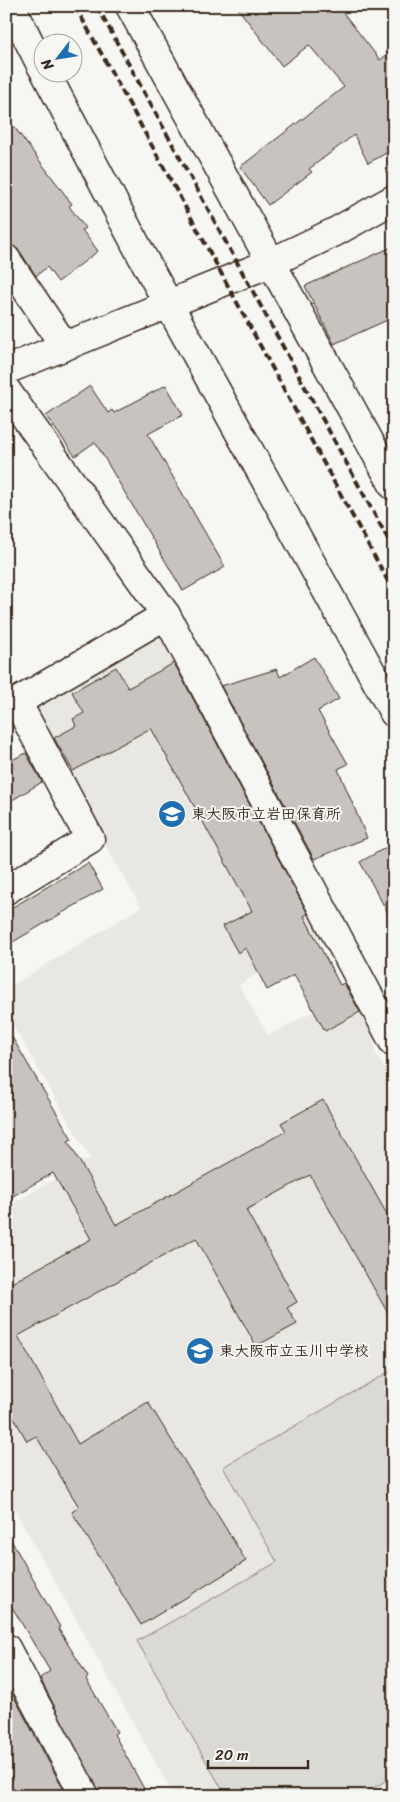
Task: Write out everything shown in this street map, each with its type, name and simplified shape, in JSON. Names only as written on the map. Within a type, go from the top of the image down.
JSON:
[{"type":"street","points":[[11,6],[32,47]]},
{"type":"street","points":[[130,6],[394,486]]},
{"type":"street","points":[[50,82],[142,256],[394,713]]},
{"type":"street","points":[[6,370],[270,262],[335,232],[394,199]]},
{"type":"street","points":[[6,259],[64,345]]},
{"type":"street","points":[[6,390],[166,615],[394,1043]]},
{"type":"street","points":[[6,890],[90,839],[12,704],[166,615]]},
{"type":"street","points":[[6,1648],[85,1796]]},
{"type":"shaded area","name":"東大阪市立玉川中学校","points":[[160,637],[324,935],[239,985],[268,1036],[355,989],[372,1018],[375,1052],[394,1085],[394,1796],[174,1796],[6,1494],[6,1208],[90,1158],[6,1013],[6,989],[141,907],[33,720],[35,705]]},
{"type":"shaded area","points":[[394,1369],[394,1776],[360,1796],[226,1796],[137,1641],[277,1562],[223,1467]]},
{"type":"building","points":[[236,6],[338,6],[380,60],[394,49],[394,149],[368,163],[354,135],[309,169],[312,172],[268,205],[240,167],[344,87],[309,45],[282,66]]},
{"type":"building","points":[[6,116],[72,204],[69,206],[85,228],[82,230],[98,251],[58,282],[47,267],[36,276],[19,250],[6,244]]},
{"type":"building","points":[[394,246],[394,317],[334,344],[305,286]]},
{"type":"building","points":[[166,385],[183,415],[148,434],[225,567],[183,591],[95,442],[75,456],[46,416],[90,386],[108,413],[112,410],[114,413]]},
{"type":"building","points":[[314,657],[339,699],[318,711],[348,764],[338,769],[367,838],[314,859],[221,686],[277,669],[280,677]]},
{"type":"building","points":[[174,663],[308,914],[304,916],[340,985],[344,983],[360,1012],[325,1031],[294,975],[267,990],[246,948],[238,953],[223,926],[252,911],[151,728],[73,771],[54,738],[76,726],[73,719],[84,713],[72,692],[116,667],[128,688]]},
{"type":"building","points":[[26,753],[42,782],[6,804],[6,763]]},
{"type":"building","points":[[394,843],[394,924],[360,862]]},
{"type":"building","points":[[88,863],[103,889],[6,946],[6,911]]},
{"type":"building","points":[[6,1027],[72,1139],[68,1141],[116,1225],[286,1131],[281,1123],[323,1100],[394,1227],[394,1324],[310,1175],[246,1210],[297,1302],[287,1308],[297,1324],[256,1346],[196,1238],[18,1336],[78,1444],[148,1402],[246,1561],[141,1625],[72,1512],[79,1507],[36,1436],[27,1441],[6,1404],[6,1286],[91,1239],[53,1173],[6,1200]]},
{"type":"building","points":[[6,1531],[60,1627],[58,1628],[88,1677],[86,1679],[117,1732],[114,1734],[148,1796],[100,1796],[40,1678],[50,1671],[6,1597]]},
{"type":"building","points":[[13,1695],[67,1796],[6,1796],[6,1699]]},
{"type":"railway","points":[[75,6],[394,592]]},
{"type":"railway","points":[[97,6],[394,550]]},
{"type":"place","name":"東大阪市立岩田保育所","points":[[172,814]]},
{"type":"place","name":"東大阪市立玉川中学校","points":[[200,1351]]}]
